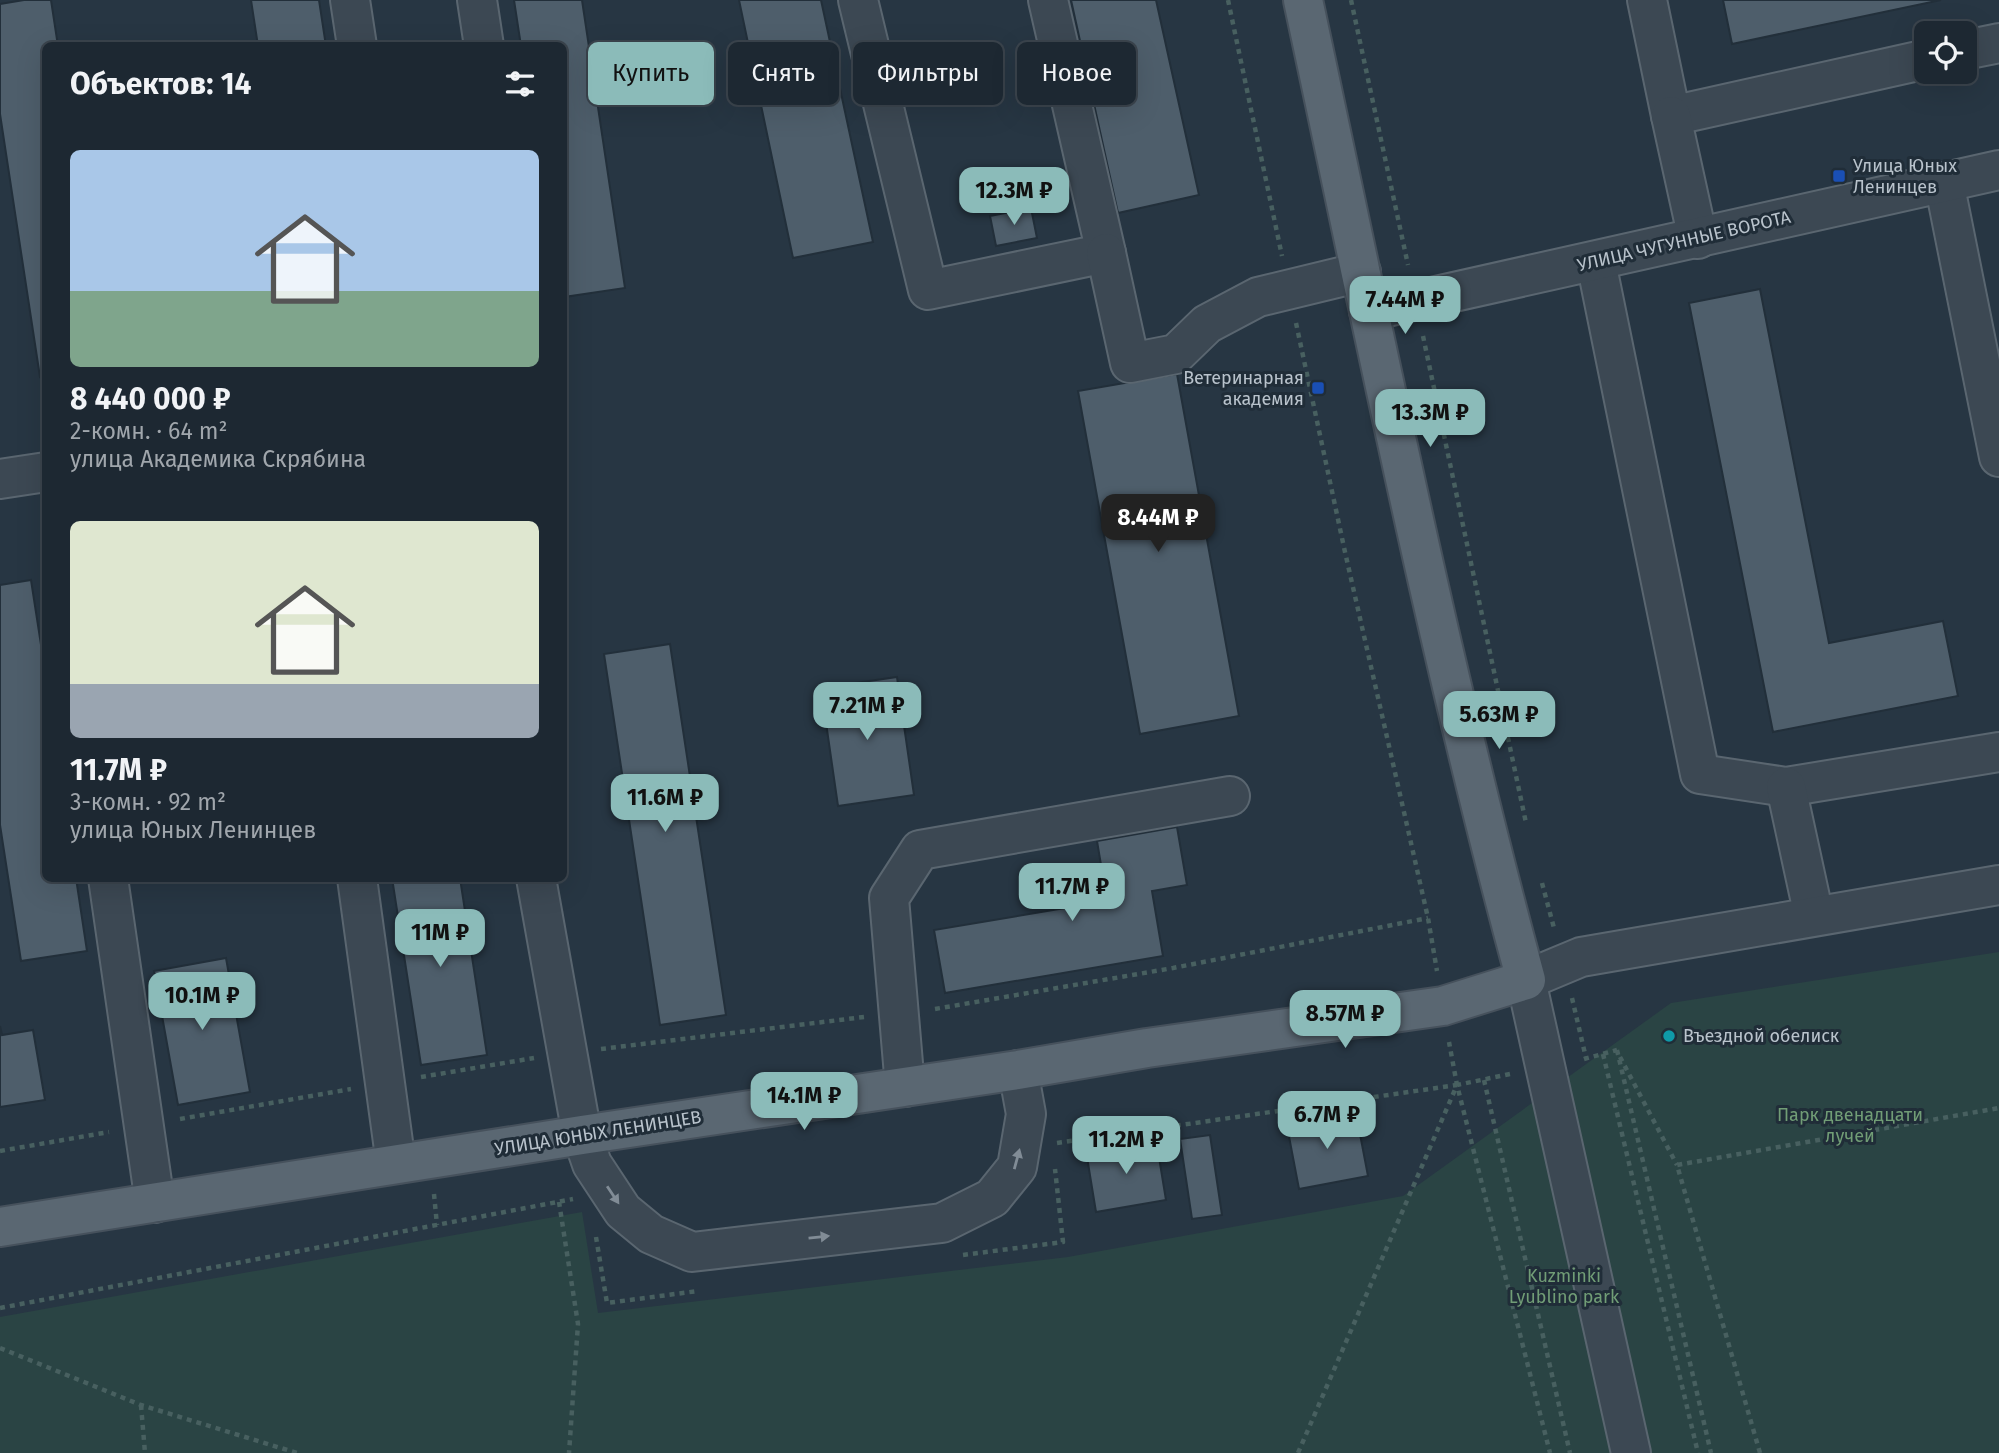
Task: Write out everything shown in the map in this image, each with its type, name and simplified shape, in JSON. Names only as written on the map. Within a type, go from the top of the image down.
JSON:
[{"type":"main road","points":[[1303,0],[1369,312],[1489,840],[1526,980]]},
{"type":"main road","name":"УЛИЦА ЮНЫХ ЛЕНИНЦЕВ","points":[[0,1227],[1147,1048],[1443,1006],[1526,980]]},
{"type":"street","points":[[350,0],[356,42]]},
{"type":"street","points":[[477,0],[483,42]]},
{"type":"street","points":[[858,0],[928,290],[1105,253]]},
{"type":"street","points":[[1048,0],[1130,363],[1176,354],[1207,324],[1258,297],[1361,272]]},
{"type":"street","points":[[1647,0],[1698,239]]},
{"type":"street","points":[[1977,48],[1999,43]]},
{"type":"street","points":[[1671,116],[1914,62]]},
{"type":"street","name":"УЛИЦА ЧУГУННЫЕ ВОРОТА","points":[[1369,312],[1999,170]]},
{"type":"street","points":[[1944,183],[1999,457]]},
{"type":"street","points":[[1595,261],[1700,775],[1786,787],[1999,751]]},
{"type":"street","points":[[0,479],[42,473]]},
{"type":"street","points":[[1786,787],[1814,916]]},
{"type":"street","points":[[905,1087],[890,898],[920,850],[1230,796]]},
{"type":"street","points":[[109,882],[155,1203]]},
{"type":"street","points":[[358,882],[396,1164]]},
{"type":"street","points":[[537,882],[582,1135],[592,1164],[623,1211],[651,1234],[692,1252],[942,1223],[992,1198],[1017,1167],[1026,1114],[1018,1070]]},
{"type":"street","points":[[1631,1453],[1526,980],[1581,957],[1999,885]]},
{"type":"path","points":[[1228,0],[1345,552],[1428,918],[1457,1085],[1550,1453]]},
{"type":"path","points":[[1350,0],[1528,831]]},
{"type":"path","points":[[1538,871],[1586,1058],[1616,1050]]},
{"type":"path","points":[[0,1151],[567,1053],[938,1008],[1173,968],[1428,918]]},
{"type":"path","points":[[1616,1050],[1677,1165],[1760,1453]]},
{"type":"path","points":[[1616,1050],[1711,1453]]},
{"type":"path","points":[[1603,1054],[1698,1453]]},
{"type":"path","points":[[1457,1085],[1484,1080],[1570,1453]]},
{"type":"path","points":[[1298,1453],[1457,1085]]},
{"type":"path","points":[[1677,1165],[1999,1108]]},
{"type":"path","points":[[0,1308],[579,1198]]},
{"type":"path","points":[[559,1202],[578,1324],[569,1453]]},
{"type":"path","points":[[0,1348],[141,1405],[297,1453]]},
{"type":"path","points":[[141,1405],[145,1453]]},
{"type":"green space","name":"Kuzminki Lyublino park","points":[[1999,952],[1999,1453],[0,1453],[0,1317],[582,1212],[598,1313],[1068,1257],[1403,1196],[1671,1003]]},
{"type":"building","points":[[24,0],[51,0],[57,42],[42,42],[40,377],[0,114],[0,4]]},
{"type":"building","points":[[251,0],[319,0],[325,42],[257,42]]},
{"type":"building","points":[[514,0],[582,0],[588,42],[588,105],[598,105],[625,288],[567,297],[567,42],[520,42]]},
{"type":"building","points":[[739,0],[821,0],[830,42],[748,42]]},
{"type":"building","points":[[1071,0],[1156,0],[1199,195],[1118,213],[1094,105],[1136,105],[1136,42],[1080,42]]},
{"type":"building","points":[[1723,0],[1941,0],[1732,44]]},
{"type":"building","points":[[839,84],[873,242],[793,258],[761,105],[839,105]]},
{"type":"building","points":[[1031,208],[1037,238],[996,246],[990,216]]},
{"type":"building","points":[[1760,289],[1829,643],[1943,621],[1958,696],[1773,732],[1689,303]]},
{"type":"building","points":[[1177,374],[1239,716],[1140,734],[1078,391]]},
{"type":"building","points":[[31,580],[42,651],[42,882],[77,882],[87,951],[21,961],[0,825],[0,585]]},
{"type":"building","points":[[670,644],[726,1015],[660,1025],[604,654]]},
{"type":"building","points":[[897,677],[914,795],[838,806],[821,688]]},
{"type":"building","points":[[1177,827],[1187,885],[1152,891],[1163,956],[945,993],[934,930],[1107,901],[1097,841]]},
{"type":"building","points":[[393,882],[461,882],[487,1055],[421,1065]]},
{"type":"building","points":[[226,958],[250,1092],[178,1105],[154,971]]},
{"type":"building","points":[[0,1026],[2,1035],[33,1030],[45,1100],[0,1107]]},
{"type":"building","points":[[1356,1113],[1368,1176],[1299,1189],[1287,1126]]},
{"type":"building","points":[[1210,1135],[1222,1215],[1192,1219],[1180,1139]]},
{"type":"building","points":[[1156,1139],[1166,1200],[1096,1212],[1086,1151]]},
{"type":"place","name":"Улица Юных Ленинцев","points":[[1839,176]]},
{"type":"place","name":"Ветеринарная академия","points":[[1318,388]]},
{"type":"place","name":"Въездной обелиск","points":[[1669,1036]]},
{"type":"park label","name":"Парк двенадцати лучей","points":[[1850,1125]]}]
